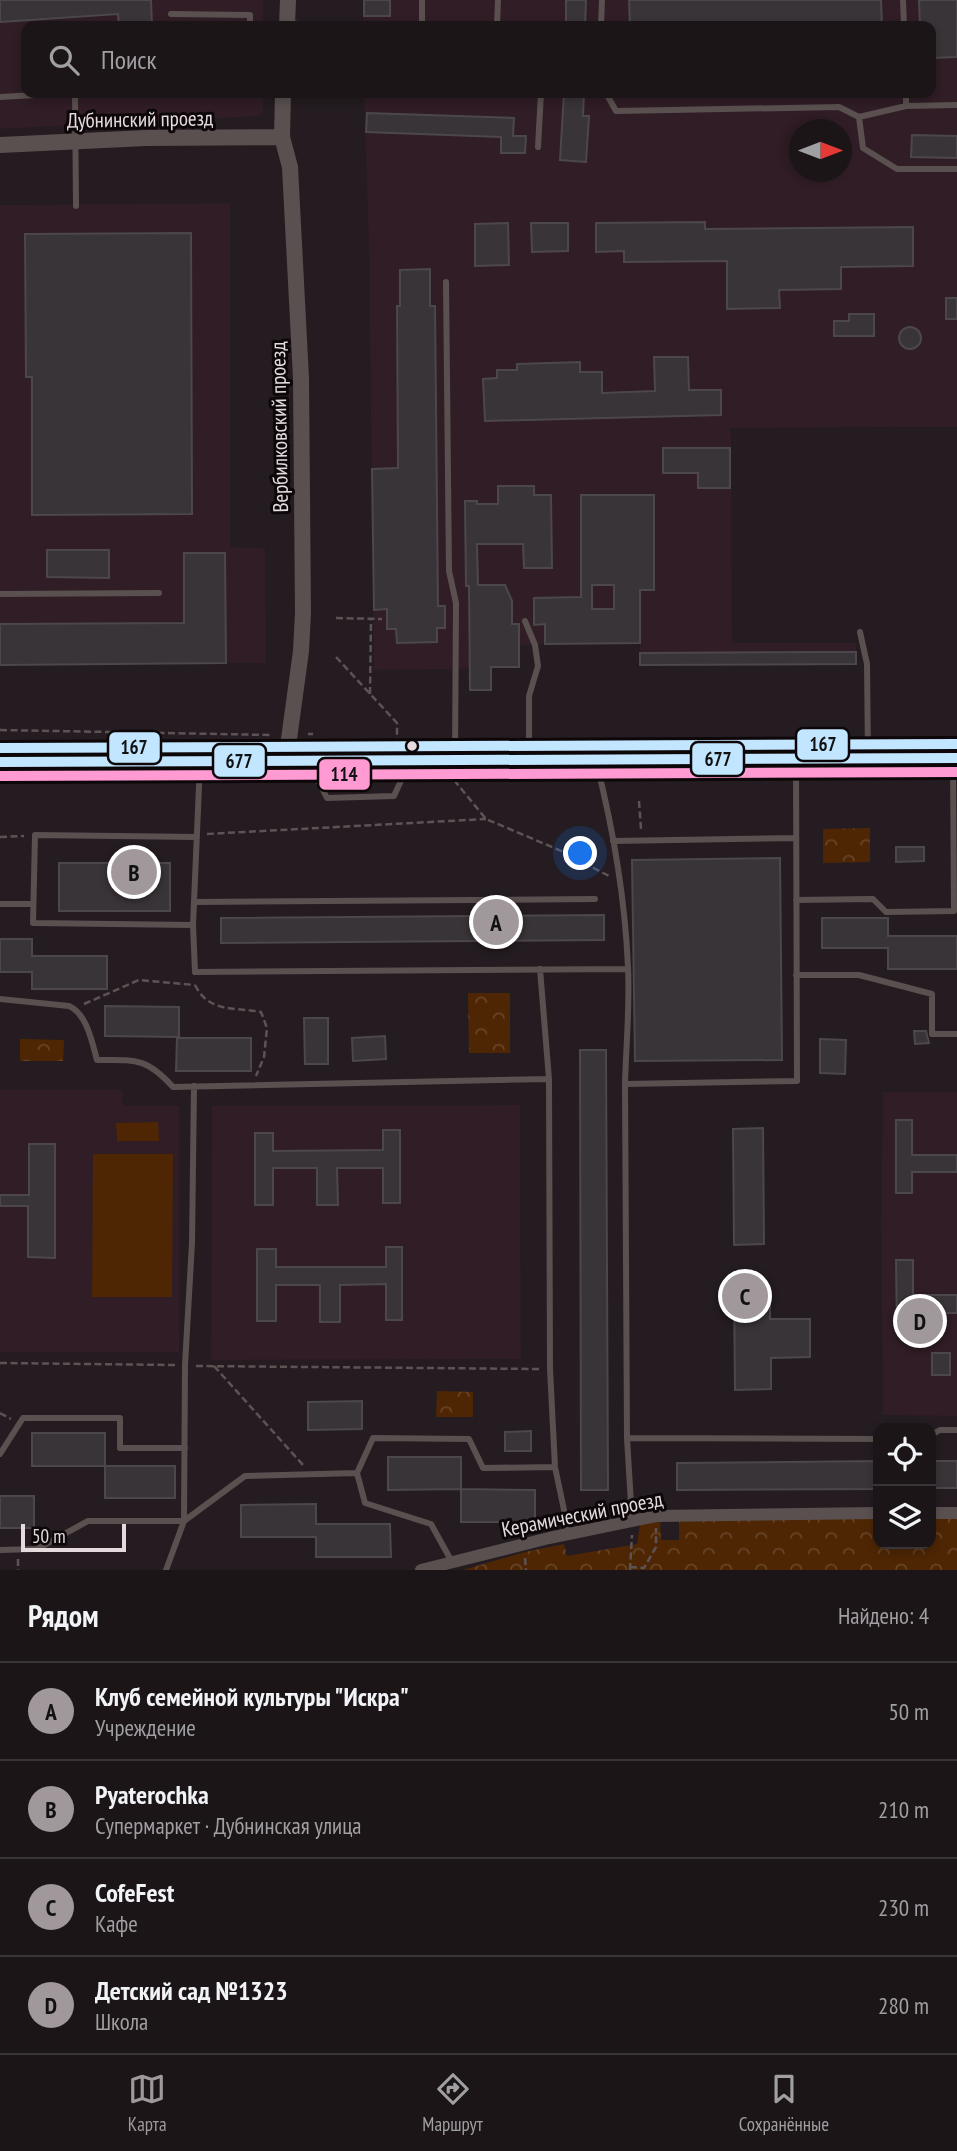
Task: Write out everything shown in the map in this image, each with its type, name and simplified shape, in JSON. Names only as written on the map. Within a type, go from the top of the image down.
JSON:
[{"type":"street","points":[[287,21],[288,0]]},
{"type":"street","name":"Вербилковский проезд","points":[[283,98],[282,137],[290,167],[292,204],[301,378],[302,461],[301,651],[286,761]]},
{"type":"street","name":"Дубнинский проезд","points":[[0,145],[282,137]]},
{"type":"street","points":[[0,762],[955,758]]},
{"type":"street","name":"Керамический проезд","points":[[421,1570],[656,1516],[873,1513]]},
{"type":"street","points":[[936,1513],[957,1513]]},
{"type":"lane","points":[[422,0],[422,21]]},
{"type":"lane","points":[[497,21],[498,0]]},
{"type":"lane","points":[[601,21],[602,0]]},
{"type":"lane","points":[[903,0],[904,21]]},
{"type":"lane","points":[[171,14],[250,15],[250,21]]},
{"type":"lane","points":[[0,97],[21,96]]},
{"type":"lane","points":[[73,98],[76,206]]},
{"type":"lane","points":[[538,147],[541,98]]},
{"type":"lane","points":[[609,98],[616,111],[839,107],[859,117],[906,106],[957,105]]},
{"type":"lane","points":[[906,98],[906,106]]},
{"type":"lane","points":[[859,117],[863,148],[897,169],[957,169]]},
{"type":"lane","points":[[446,282],[449,571],[456,603],[455,760]]},
{"type":"lane","points":[[0,594],[159,593]]},
{"type":"lane","points":[[525,621],[535,645],[538,666],[529,696],[529,760]]},
{"type":"lane","points":[[860,632],[867,664],[869,758]]},
{"type":"lane","points":[[625,1084],[797,1081],[796,758]]},
{"type":"lane","points":[[796,900],[873,898],[886,912],[954,911],[955,758]]},
{"type":"lane","points":[[309,761],[327,797],[394,796],[411,760]]},
{"type":"lane","points":[[595,760],[613,841],[625,919],[628,969],[625,1084],[627,1438],[632,1520]]},
{"type":"lane","points":[[200,761],[192,925],[195,972],[628,969]]},
{"type":"lane","points":[[192,925],[33,923],[35,835],[197,836]]},
{"type":"lane","points":[[613,841],[796,838]]},
{"type":"lane","points":[[194,902],[595,899]]},
{"type":"lane","points":[[0,904],[33,904]]},
{"type":"lane","points":[[540,970],[549,1079],[550,1369],[555,1467],[569,1534]]},
{"type":"lane","points":[[796,975],[859,975],[932,994],[932,1034],[957,1034]]},
{"type":"lane","points":[[0,999],[69,1006],[75,1009],[87,1027],[97,1059],[133,1060],[149,1065],[173,1087],[549,1079]]},
{"type":"lane","points":[[166,1570],[184,1521],[185,1366],[192,1242],[194,1086]]},
{"type":"lane","points":[[0,1454],[23,1418],[120,1418],[120,1448],[185,1448]]},
{"type":"lane","points":[[936,1432],[957,1430]]},
{"type":"lane","points":[[452,1562],[431,1524],[365,1503],[357,1474],[373,1438],[469,1439],[483,1468],[555,1467]]},
{"type":"lane","points":[[627,1438],[873,1439]]},
{"type":"lane","points":[[0,1550],[37,1549],[88,1521],[184,1521],[245,1476],[357,1474]]},
{"type":"path","points":[[336,618],[382,619]]},
{"type":"path","points":[[370,694],[371,619]]},
{"type":"path","points":[[336,657],[397,723],[397,744]]},
{"type":"path","points":[[0,730],[272,735]]},
{"type":"path","points":[[401,780],[454,780],[486,819]]},
{"type":"path","points":[[639,801],[641,841]]},
{"type":"path","points":[[197,836],[486,819],[559,850],[619,881]]},
{"type":"path","points":[[0,836],[35,835]]},
{"type":"path","points":[[75,1009],[139,980],[195,985],[201,996],[214,1005],[261,1012],[267,1028],[264,1057],[250,1084]]},
{"type":"path","points":[[0,1363],[550,1369]]},
{"type":"path","points":[[214,1366],[311,1475]]},
{"type":"path","points":[[632,1520],[630,1569],[644,1568],[656,1546],[656,1516]]},
{"type":"shaded area","points":[[0,0],[263,0],[263,21],[21,21],[21,98],[263,98],[263,110],[259,116],[0,129]]},
{"type":"shaded area","points":[[364,0],[957,0],[957,427],[731,428],[732,643],[856,643],[856,664],[640,665],[640,643],[545,644],[520,646],[520,668],[374,670],[369,248],[364,98],[936,98],[936,21],[363,21]]},
{"type":"shaded area","points":[[230,203],[230,547],[265,548],[266,663],[0,665],[0,205]]},
{"type":"shaded area","points":[[0,1090],[122,1090],[123,1106],[179,1106],[179,1352],[0,1352]]},
{"type":"shaded area","points":[[883,1092],[957,1092],[957,1416],[883,1415]]},
{"type":"shaded area","points":[[520,1105],[521,1359],[211,1360],[212,1106]]},
{"type":"green space","points":[[870,828],[870,862],[823,863],[823,829]]},
{"type":"green space","points":[[468,993],[510,993],[510,1053],[469,1053]]},
{"type":"green space","points":[[20,1039],[64,1040],[63,1061],[20,1061]]},
{"type":"green space","points":[[158,1122],[159,1141],[117,1141],[116,1123]]},
{"type":"green space","points":[[93,1154],[173,1154],[172,1297],[92,1297]]},
{"type":"green space","points":[[437,1391],[473,1392],[473,1417],[436,1417]]},
{"type":"green space","points":[[873,1517],[873,1549],[936,1549],[936,1517],[957,1517],[957,1570],[463,1570],[564,1544],[567,1556],[637,1544],[640,1524],[660,1520],[661,1540],[679,1540],[679,1520]]},
{"type":"building","points":[[0,0],[151,0],[152,21],[119,21],[118,14],[0,22]]},
{"type":"building","points":[[364,0],[390,0],[390,16],[364,16]]},
{"type":"building","points":[[566,0],[586,0],[585,21],[566,21]]},
{"type":"building","points":[[629,0],[881,0],[882,21],[630,21]]},
{"type":"building","points":[[919,0],[957,0],[957,57],[936,58],[936,21],[920,21]]},
{"type":"building","points":[[564,98],[584,98],[583,116],[589,116],[586,162],[560,160]]},
{"type":"building","points":[[367,113],[514,118],[513,136],[526,136],[525,153],[501,153],[501,137],[366,132]]},
{"type":"building","points":[[912,135],[957,136],[957,158],[911,157]]},
{"type":"building","points":[[705,222],[705,229],[913,227],[913,266],[841,267],[841,289],[779,290],[780,308],[727,309],[727,261],[624,262],[624,251],[596,252],[596,223]]},
{"type":"building","points":[[508,223],[509,265],[475,266],[475,224]]},
{"type":"building","points":[[531,223],[568,223],[568,251],[532,252]]},
{"type":"building","points":[[191,233],[192,514],[32,515],[32,377],[26,377],[25,234]]},
{"type":"building","points":[[430,269],[430,306],[435,306],[438,606],[445,606],[445,628],[437,628],[437,642],[397,643],[396,629],[387,629],[387,609],[374,610],[372,469],[398,468],[397,306],[400,306],[400,270]]},
{"type":"building","points":[[946,298],[957,298],[957,319],[946,319]]},
{"type":"building","points":[[849,314],[874,314],[874,336],[834,336],[834,321],[849,321]]},
{"type":"building","points":[[910,327],[918,330],[921,338],[918,346],[910,349],[902,346],[899,338],[902,330]]},
{"type":"building","points":[[654,357],[688,357],[689,390],[721,390],[721,415],[485,421],[483,379],[497,378],[497,370],[517,370],[517,364],[580,362],[580,372],[602,372],[602,393],[655,391]]},
{"type":"building","points":[[663,448],[730,448],[730,488],[698,488],[698,473],[663,473]]},
{"type":"building","points":[[498,486],[534,486],[534,495],[551,495],[552,568],[524,568],[523,544],[477,544],[478,585],[505,585],[512,601],[512,624],[519,624],[519,667],[491,667],[491,690],[470,690],[465,501],[498,504]]},
{"type":"building","points":[[581,495],[654,495],[654,590],[640,590],[640,643],[545,644],[545,624],[534,625],[534,598],[581,597]],"holes":[[[592,585],[614,585],[614,609],[592,609]]]},
{"type":"building","points":[[47,550],[109,550],[109,578],[47,577]]},
{"type":"building","points":[[184,553],[225,553],[226,663],[0,665],[0,624],[184,623]]},
{"type":"building","points":[[856,652],[856,664],[640,665],[640,653]]},
{"type":"building","points":[[896,847],[924,847],[924,861],[896,862]]},
{"type":"building","points":[[780,858],[782,1060],[635,1061],[632,860]]},
{"type":"building","points":[[59,863],[170,863],[170,911],[59,911]]},
{"type":"building","points":[[604,915],[604,940],[221,943],[221,918]]},
{"type":"building","points":[[822,918],[888,918],[888,936],[957,936],[957,969],[888,969],[888,948],[822,948]]},
{"type":"building","points":[[0,939],[32,939],[32,956],[107,956],[107,989],[32,989],[32,972],[0,972]]},
{"type":"building","points":[[105,1006],[179,1007],[179,1037],[105,1036]]},
{"type":"building","points":[[304,1018],[328,1018],[328,1064],[305,1064]]},
{"type":"building","points":[[914,1031],[926,1031],[929,1043],[915,1044]]},
{"type":"building","points":[[385,1036],[386,1059],[353,1061],[352,1038]]},
{"type":"building","points":[[177,1038],[251,1038],[251,1071],[176,1071]]},
{"type":"building","points":[[820,1039],[846,1040],[845,1074],[820,1073]]},
{"type":"building","points":[[580,1050],[606,1050],[608,1490],[581,1490]]},
{"type":"building","points":[[896,1120],[912,1120],[912,1155],[957,1155],[957,1172],[912,1172],[912,1193],[896,1193]]},
{"type":"building","points":[[763,1128],[764,1244],[734,1245],[733,1129]]},
{"type":"building","points":[[383,1130],[400,1130],[400,1203],[383,1203],[383,1168],[337,1168],[338,1205],[317,1205],[317,1168],[273,1168],[273,1205],[255,1205],[255,1133],[273,1133],[273,1151],[383,1150]]},
{"type":"building","points":[[29,1144],[55,1144],[55,1258],[28,1257],[28,1206],[0,1206],[0,1195],[29,1195]]},
{"type":"building","points":[[386,1247],[402,1247],[402,1320],[386,1320],[386,1284],[340,1285],[340,1322],[320,1322],[320,1285],[276,1285],[276,1321],[257,1321],[257,1249],[276,1249],[276,1267],[386,1267]]},
{"type":"building","points":[[896,1260],[913,1260],[913,1295],[957,1295],[957,1313],[913,1313],[913,1333],[897,1333]]},
{"type":"building","points":[[734,1288],[770,1288],[770,1319],[810,1319],[810,1357],[771,1358],[771,1389],[735,1390]]},
{"type":"building","points":[[932,1353],[950,1353],[950,1375],[932,1375]]},
{"type":"building","points":[[362,1401],[362,1429],[308,1430],[308,1402]]},
{"type":"building","points":[[531,1431],[531,1451],[505,1451],[505,1432]]},
{"type":"building","points":[[32,1433],[105,1433],[105,1466],[32,1466]]},
{"type":"building","points":[[388,1457],[461,1457],[461,1489],[388,1490]]},
{"type":"building","points":[[873,1461],[873,1489],[677,1490],[677,1463]]},
{"type":"building","points":[[936,1461],[957,1461],[957,1488],[936,1488]]},
{"type":"building","points":[[105,1466],[175,1466],[175,1498],[105,1498]]},
{"type":"building","points":[[461,1489],[535,1490],[535,1522],[461,1522]]},
{"type":"building","points":[[0,1496],[34,1496],[34,1528],[0,1528]]},
{"type":"building","points":[[316,1504],[316,1524],[390,1524],[391,1557],[316,1557],[316,1537],[241,1537],[241,1505]]},
{"type":"transit line","name":"167","points":[[0,748],[957,744]]},
{"type":"transit line","name":"677","points":[[0,762],[957,758]]},
{"type":"transit line","name":"114","points":[[0,776],[957,772]]},
{"type":"place","name":"Pyaterochka","points":[[134,872]]},
{"type":"place","name":"Клуб семейной культуры \"Искра\"","points":[[496,922]]},
{"type":"place","name":"CofeFest","points":[[745,1296]]},
{"type":"place","name":"Детский сад №1323","points":[[920,1321]]}]
